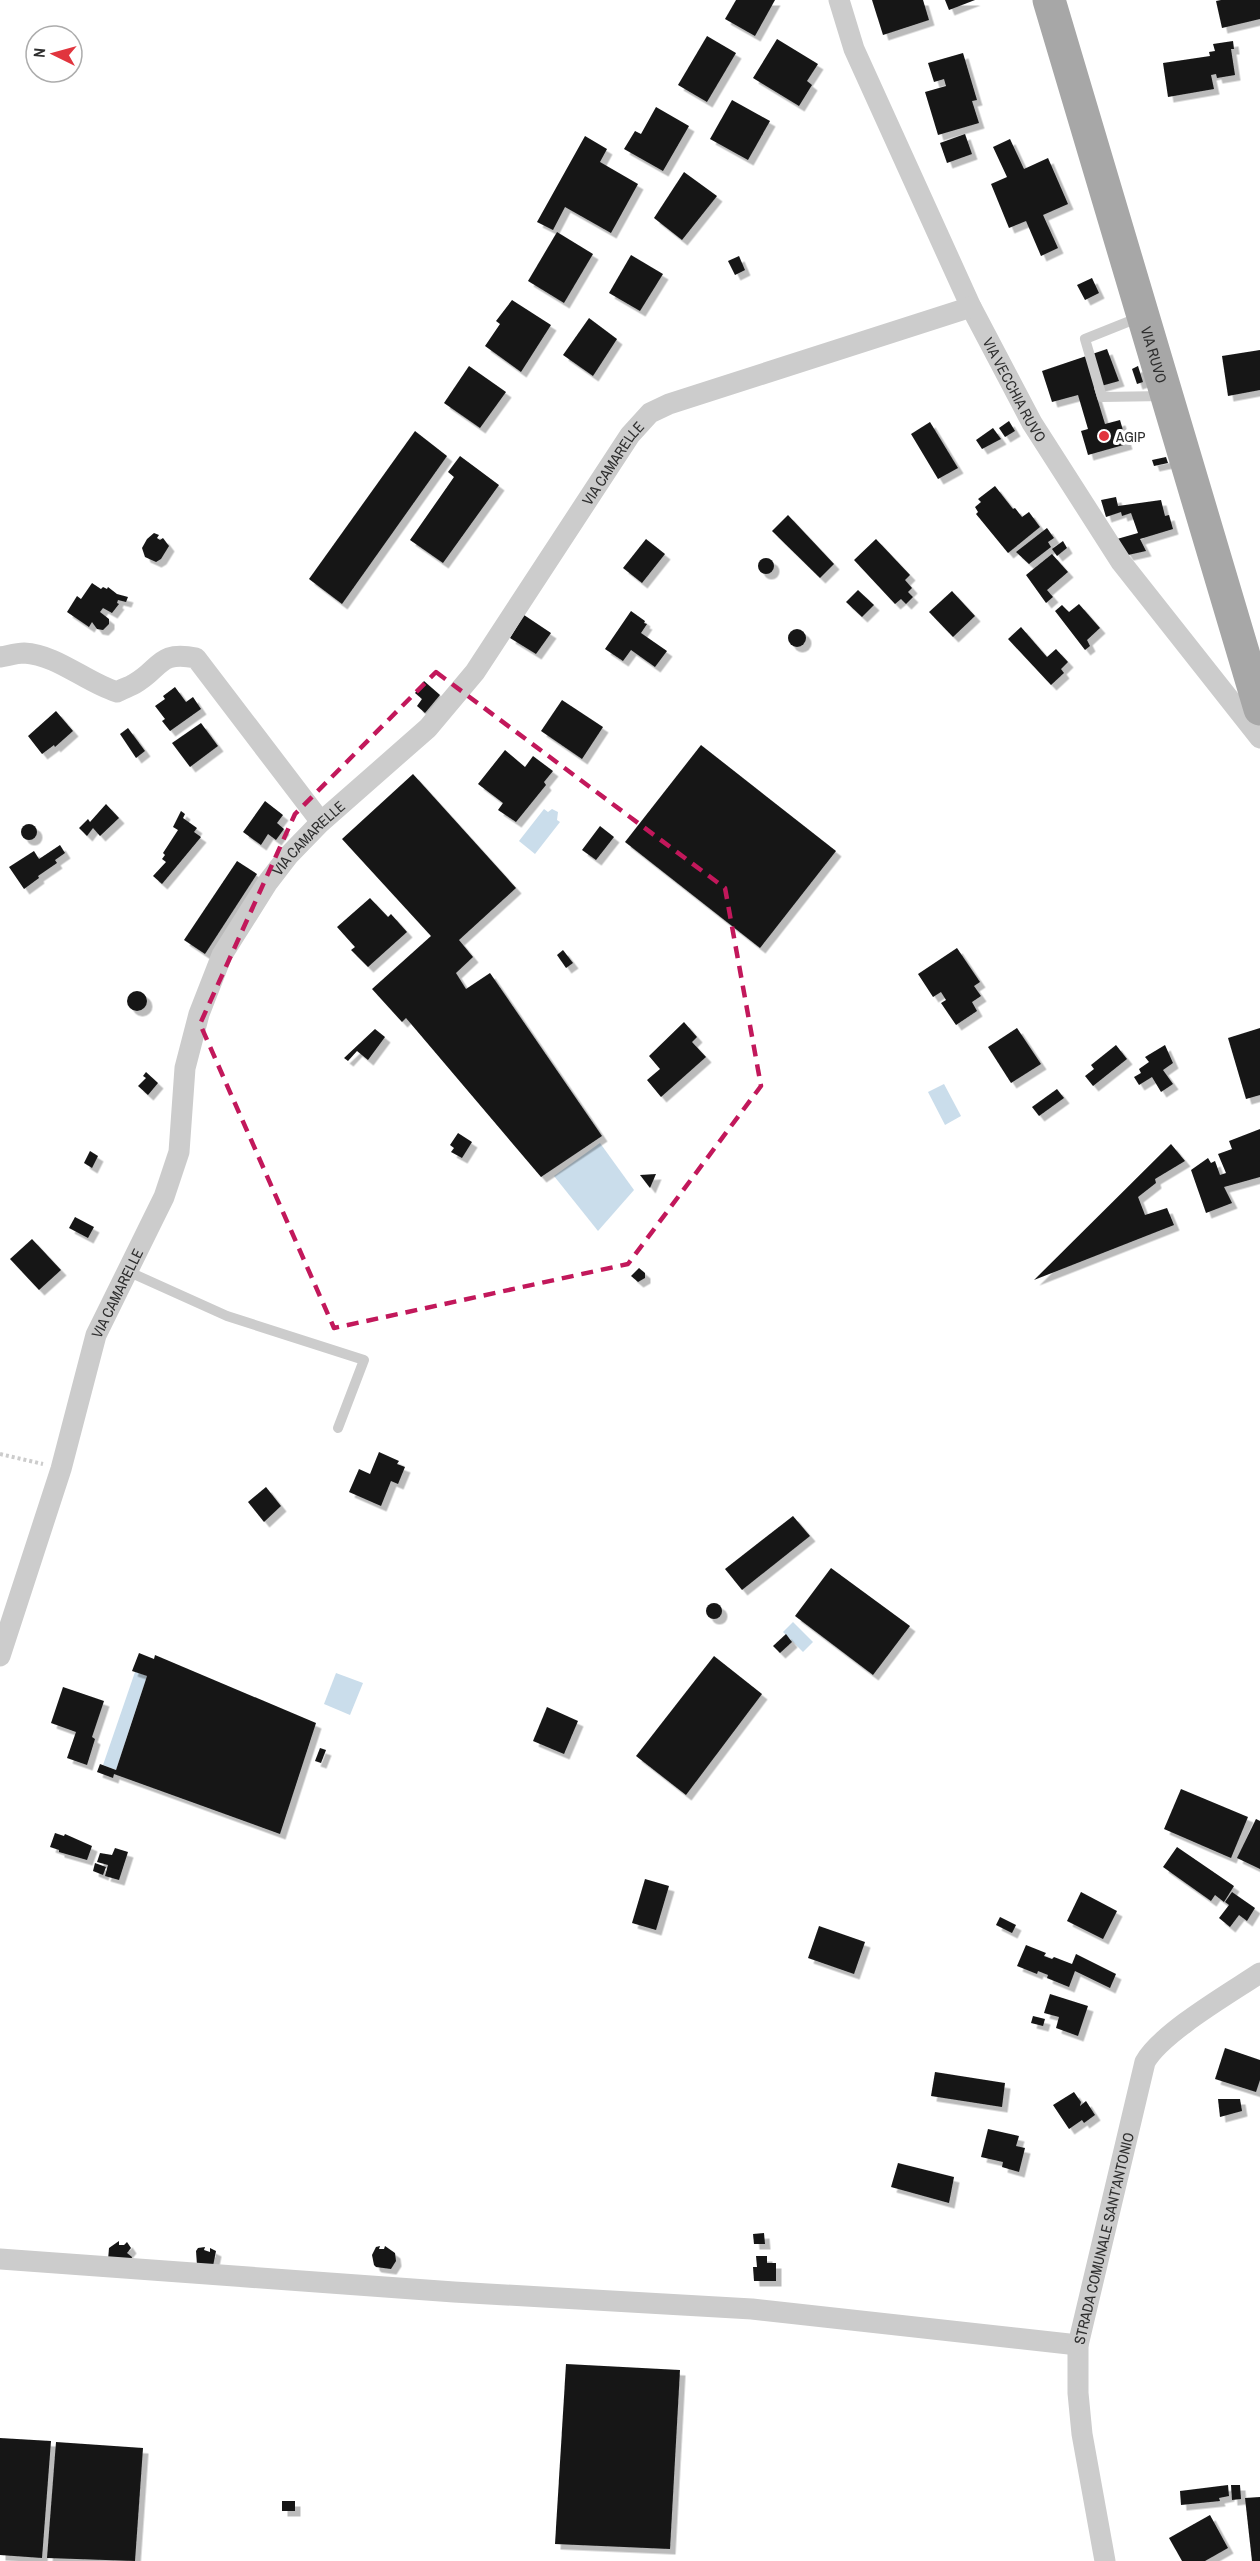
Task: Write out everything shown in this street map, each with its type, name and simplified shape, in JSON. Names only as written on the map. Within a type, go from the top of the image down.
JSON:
[{"type":"main road","name":"VIA RUVO","points":[[1048,0],[1260,709]]},
{"type":"street","name":"VIA VECCHIA RUVO","points":[[838,0],[854,49],[971,307],[1032,423],[1121,562],[1260,738]]},
{"type":"street","name":"VIA CAMARELLE","points":[[0,1656],[61,1469],[96,1335],[164,1197],[179,1152],[185,1068],[199,1014],[222,955],[268,882],[288,856],[321,822],[428,728],[475,672],[630,435],[650,413],[669,404],[971,307]]},
{"type":"street","points":[[0,657],[23,653],[46,657],[100,687],[117,692],[135,684],[160,662],[179,654],[196,658],[321,822]]},
{"type":"street","name":"STRADA COMUNALE SANT'ANTONIO","points":[[1105,2561],[1082,2434],[1078,2393],[1078,2345],[1145,2062],[1157,2046],[1174,2032],[1260,1972]]},
{"type":"street","points":[[0,2259],[454,2292],[752,2309],[1078,2345]]},
{"type":"lane","points":[[1143,316],[1084,339],[1102,397],[1166,396]]},
{"type":"lane","points":[[127,1271],[227,1316],[364,1360],[338,1428]]},
{"type":"path","points":[[0,1454],[61,1469]]},
{"type":"highlighted area","points":[[436,672],[725,888],[761,1086],[628,1264],[334,1328],[200,1024],[295,814]]},
{"type":"water","points":[[544,809],[548,812],[552,809],[558,812],[557,820],[560,822],[535,854],[519,841]]},
{"type":"water","points":[[944,1084],[961,1116],[945,1125],[928,1092]]},
{"type":"water","points":[[600,1143],[634,1190],[598,1231],[554,1176]]},
{"type":"water","points":[[793,1622],[813,1642],[803,1652],[783,1632]]},
{"type":"water","points":[[135,1672],[147,1676],[116,1770],[103,1765]]},
{"type":"water","points":[[336,1673],[363,1683],[350,1715],[324,1704]]},
{"type":"building","points":[[736,0],[775,0],[755,36],[725,19]]},
{"type":"building","points":[[872,0],[923,0],[929,20],[883,35]]},
{"type":"building","points":[[945,0],[975,0],[949,10]]},
{"type":"building","points":[[1260,0],[1260,19],[1222,28],[1216,1]]},
{"type":"building","points":[[707,36],[736,53],[707,102],[678,85]]},
{"type":"building","points":[[777,39],[818,64],[807,81],[812,85],[799,106],[753,78]]},
{"type":"building","points":[[1233,41],[1234,49],[1231,49],[1235,75],[1217,78],[1216,74],[1211,75],[1214,89],[1168,97],[1163,63],[1210,56],[1209,52],[1215,51],[1213,44]]},
{"type":"building","points":[[963,53],[977,100],[972,101],[979,123],[938,135],[925,92],[946,86],[944,79],[934,82],[928,63]]},
{"type":"building","points":[[732,100],[770,121],[748,160],[710,139]]},
{"type":"building","points":[[656,107],[689,126],[663,171],[624,149],[635,131],[641,134]]},
{"type":"building","points":[[965,134],[972,154],[947,163],[940,143]]},
{"type":"building","points":[[585,136],[607,149],[600,162],[638,184],[611,233],[565,207],[553,230],[537,222]]},
{"type":"building","points":[[1010,139],[1024,169],[1048,158],[1068,204],[1043,215],[1058,248],[1041,256],[1026,221],[1009,228],[991,184],[1007,177],[993,147]]},
{"type":"building","points":[[684,172],[717,196],[682,240],[654,218]]},
{"type":"building","points":[[557,232],[593,254],[564,303],[528,281]]},
{"type":"building","points":[[631,255],[663,274],[640,311],[609,293]]},
{"type":"building","points":[[739,256],[745,270],[735,275],[728,261]]},
{"type":"building","points":[[1092,278],[1099,293],[1085,300],[1077,285]]},
{"type":"building","points":[[512,300],[551,325],[521,372],[485,346],[500,324],[496,321]]},
{"type":"building","points":[[589,318],[617,339],[593,376],[563,355]]},
{"type":"building","points":[[1107,349],[1119,381],[1094,388],[1105,424],[1120,420],[1127,444],[1088,455],[1081,431],[1088,429],[1078,395],[1052,402],[1042,371]]},
{"type":"building","points":[[1260,350],[1260,390],[1228,396],[1222,356]]},
{"type":"building","points":[[469,366],[506,392],[480,428],[444,403]]},
{"type":"building","points":[[1138,366],[1143,382],[1137,384],[1132,369]]},
{"type":"building","points":[[1009,421],[1015,431],[1005,437],[999,428]]},
{"type":"building","points":[[930,422],[958,468],[938,479],[911,434]]},
{"type":"building","points":[[993,428],[1001,439],[982,449],[976,440]]},
{"type":"building","points":[[415,431],[447,456],[342,604],[309,579]]},
{"type":"building","points":[[460,456],[499,485],[443,563],[410,540],[454,477],[448,472]]},
{"type":"building","points":[[1166,457],[1168,463],[1154,466],[1152,460]]},
{"type":"building","points":[[995,486],[1013,509],[1015,508],[1022,517],[1029,512],[1040,527],[1008,553],[976,514],[978,512],[975,507],[981,502],[978,499]]},
{"type":"building","points":[[1116,497],[1118,506],[1161,500],[1165,516],[1169,515],[1173,529],[1140,539],[1146,551],[1128,555],[1117,539],[1138,533],[1131,513],[1122,516],[1121,512],[1106,517],[1101,500]]},
{"type":"building","points":[[788,515],[834,564],[820,578],[772,531]]},
{"type":"building","points":[[1047,528],[1054,538],[1048,542],[1051,547],[1029,564],[1016,552]]},
{"type":"building","points":[[154,533],[159,535],[157,538],[160,540],[163,538],[169,546],[161,559],[156,562],[145,557],[142,548]]},
{"type":"building","points":[[646,539],[665,554],[642,583],[623,568]]},
{"type":"building","points":[[876,539],[910,575],[905,580],[912,588],[908,592],[913,597],[906,604],[901,599],[895,604],[854,560]]},
{"type":"building","points":[[1063,541],[1067,548],[1057,556],[1052,549]]},
{"type":"building","points":[[1052,554],[1068,572],[1047,590],[1053,597],[1046,603],[1026,575]]},
{"type":"building","points":[[766,558],[774,566],[766,574],[758,566]]},
{"type":"building","points":[[92,583],[101,589],[108,587],[117,594],[128,597],[126,602],[118,600],[119,604],[112,613],[103,608],[100,612],[109,619],[109,624],[103,630],[97,629],[92,622],[89,627],[67,612],[77,596],[81,599]]},
{"type":"building","points":[[858,590],[874,605],[862,617],[846,602]]},
{"type":"building","points":[[952,591],[975,616],[953,637],[929,612]]},
{"type":"building","points":[[1079,604],[1100,628],[1087,640],[1090,646],[1085,650],[1055,611],[1062,605],[1069,612]]},
{"type":"building","points":[[631,611],[647,624],[641,633],[667,651],[655,667],[631,650],[623,661],[605,649]]},
{"type":"building","points":[[524,615],[551,633],[536,654],[510,638]]},
{"type":"building","points":[[1021,627],[1047,657],[1056,649],[1068,662],[1061,669],[1064,673],[1051,685],[1008,639]]},
{"type":"building","points":[[797,629],[803,632],[806,638],[803,644],[797,647],[791,644],[788,638],[791,632]]},
{"type":"building","points":[[424,681],[440,695],[425,713],[417,706],[422,699],[415,693]]},
{"type":"building","points":[[175,687],[186,702],[193,697],[201,709],[170,731],[162,721],[165,719],[155,706],[165,699],[163,696]]},
{"type":"building","points":[[562,700],[603,727],[582,759],[541,731]]},
{"type":"building","points":[[56,711],[73,731],[55,747],[54,745],[42,754],[28,736]]},
{"type":"building","points":[[201,723],[218,746],[190,767],[172,743]]},
{"type":"building","points":[[128,728],[145,751],[136,758],[120,734]]},
{"type":"building","points":[[701,745],[836,851],[760,948],[625,842]]},
{"type":"building","points":[[505,750],[525,767],[533,756],[553,771],[544,782],[546,785],[516,822],[498,810],[503,803],[478,784]]},
{"type":"building","points":[[413,774],[516,888],[459,940],[473,957],[456,973],[466,989],[490,973],[602,1136],[541,1177],[406,1018],[402,1022],[372,989],[431,936],[342,839]]},
{"type":"building","points":[[265,801],[283,815],[277,823],[284,829],[276,840],[268,834],[261,845],[243,832]]},
{"type":"building","points":[[106,804],[119,818],[100,836],[93,828],[87,836],[79,828],[88,819],[90,822]]},
{"type":"building","points":[[181,811],[185,814],[183,818],[197,828],[194,832],[201,837],[162,884],[153,876],[166,862],[162,859],[165,855],[163,853],[178,830],[173,827]]},
{"type":"building","points":[[29,824],[35,826],[37,832],[35,838],[29,840],[23,838],[21,832],[23,826]]},
{"type":"building","points":[[600,826],[614,837],[596,860],[582,850]]},
{"type":"building","points":[[60,845],[65,853],[55,860],[57,863],[24,889],[9,867],[34,851],[39,859]]},
{"type":"building","points":[[237,861],[257,874],[205,954],[184,940]]},
{"type":"building","points":[[370,898],[388,917],[391,914],[407,932],[368,967],[351,950],[355,947],[337,927]]},
{"type":"building","points":[[957,948],[980,982],[974,986],[981,996],[972,1002],[977,1011],[956,1025],[941,1003],[946,1000],[941,992],[933,997],[918,974]]},
{"type":"building","points":[[563,950],[573,963],[566,968],[557,955]]},
{"type":"building","points":[[137,991],[144,994],[147,1001],[144,1008],[137,1011],[130,1008],[127,1001],[130,994]]},
{"type":"building","points":[[684,1022],[697,1037],[692,1042],[706,1057],[661,1097],[647,1080],[660,1069],[649,1056]]},
{"type":"building","points":[[1017,1028],[1041,1064],[1011,1083],[988,1047]]},
{"type":"building","points":[[1260,1028],[1260,1095],[1246,1099],[1228,1038]]},
{"type":"building","points":[[375,1029],[385,1037],[368,1060],[357,1051],[348,1061],[344,1058]]},
{"type":"building","points":[[1116,1045],[1127,1059],[1093,1086],[1085,1076],[1094,1069],[1091,1065]]},
{"type":"building","points":[[1165,1045],[1173,1063],[1163,1070],[1173,1084],[1161,1092],[1152,1077],[1139,1085],[1134,1077],[1141,1073],[1139,1069],[1149,1062],[1145,1057]]},
{"type":"building","points":[[146,1072],[158,1083],[148,1095],[138,1086],[146,1078],[143,1076]]},
{"type":"building","points":[[1057,1089],[1064,1098],[1039,1116],[1032,1107]]},
{"type":"building","points":[[1260,1129],[1260,1177],[1224,1187],[1232,1203],[1206,1213],[1191,1170],[1208,1158],[1211,1163],[1215,1161],[1220,1175],[1226,1173],[1218,1154],[1232,1149],[1229,1141]]},
{"type":"building","points":[[458,1133],[472,1142],[462,1158],[451,1152],[454,1148],[450,1145]]},
{"type":"building","points":[[1171,1144],[1185,1161],[1155,1179],[1156,1183],[1138,1197],[1145,1215],[1167,1208],[1174,1225],[1034,1280]]},
{"type":"building","points":[[90,1151],[98,1156],[92,1168],[84,1163]]},
{"type":"building","points":[[656,1174],[650,1188],[640,1175]]},
{"type":"building","points":[[75,1217],[94,1227],[88,1238],[69,1228]]},
{"type":"building","points":[[32,1239],[61,1270],[39,1290],[10,1259]]},
{"type":"building","points":[[639,1268],[645,1273],[645,1278],[638,1282],[631,1276]]},
{"type":"building","points":[[379,1452],[399,1461],[397,1464],[405,1467],[398,1484],[391,1481],[381,1506],[349,1492],[359,1469],[370,1474]]},
{"type":"building","points":[[266,1487],[281,1506],[264,1522],[248,1502]]},
{"type":"building","points":[[793,1516],[810,1536],[742,1590],[725,1569]]},
{"type":"building","points":[[831,1568],[910,1626],[873,1675],[795,1616]]},
{"type":"building","points":[[711,1603],[717,1603],[722,1611],[720,1617],[711,1619],[706,1614],[706,1608]]},
{"type":"building","points":[[786,1634],[792,1642],[780,1653],[773,1646]]},
{"type":"building","points":[[139,1653],[154,1659],[155,1655],[316,1723],[280,1834],[114,1774],[113,1778],[97,1772],[100,1764],[116,1770],[147,1676],[132,1671]]},
{"type":"building","points":[[714,1656],[762,1694],[686,1795],[636,1756]]},
{"type":"building","points":[[63,1687],[104,1701],[92,1737],[95,1739],[87,1765],[67,1758],[76,1732],[51,1723]]},
{"type":"building","points":[[547,1707],[578,1721],[564,1754],[533,1741]]},
{"type":"building","points":[[320,1748],[326,1750],[321,1763],[315,1761]]},
{"type":"building","points":[[1181,1789],[1248,1817],[1231,1858],[1164,1829]]},
{"type":"building","points":[[1256,1819],[1260,1821],[1260,1869],[1237,1858]]},
{"type":"building","points":[[55,1833],[64,1836],[65,1834],[92,1846],[87,1860],[50,1847]]},
{"type":"building","points":[[1177,1847],[1234,1886],[1224,1902],[1215,1895],[1211,1901],[1163,1867]]},
{"type":"building","points":[[115,1848],[128,1852],[119,1880],[105,1876],[108,1865],[97,1862],[100,1853],[112,1855]]},
{"type":"building","points":[[95,1863],[106,1867],[103,1875],[93,1871]]},
{"type":"building","points":[[645,1879],[669,1886],[656,1930],[632,1923]]},
{"type":"building","points":[[1081,1892],[1117,1911],[1103,1939],[1067,1921]]},
{"type":"building","points":[[1232,1892],[1255,1908],[1247,1921],[1239,1915],[1230,1927],[1219,1918],[1229,1905],[1225,1902]]},
{"type":"building","points":[[1000,1917],[1016,1925],[1012,1933],[996,1925]]},
{"type":"building","points":[[819,1926],[865,1942],[854,1974],[808,1958]]},
{"type":"building","points":[[1026,1945],[1046,1953],[1044,1956],[1072,1964],[1076,1954],[1116,1974],[1110,1988],[1075,1971],[1069,1987],[1047,1978],[1048,1975],[1038,1971],[1037,1974],[1017,1966]]},
{"type":"building","points":[[1050,1994],[1088,2006],[1078,2036],[1056,2028],[1059,2017],[1044,2013]]},
{"type":"building","points":[[1033,2016],[1045,2019],[1043,2026],[1031,2023]]},
{"type":"building","points":[[1225,2048],[1260,2060],[1260,2080],[1256,2092],[1215,2079]]},
{"type":"building","points":[[935,2072],[1005,2083],[1002,2107],[931,2096]]},
{"type":"building","points":[[1074,2092],[1081,2102],[1080,2106],[1086,2101],[1095,2115],[1084,2123],[1082,2120],[1069,2129],[1053,2105]]},
{"type":"building","points":[[1218,2099],[1240,2099],[1242,2111],[1220,2117]]},
{"type":"building","points":[[988,2129],[1019,2136],[1016,2146],[1025,2148],[1019,2172],[1002,2167],[1003,2162],[981,2157]]},
{"type":"building","points":[[898,2163],[954,2177],[949,2203],[891,2187]]},
{"type":"building","points":[[764,2233],[765,2244],[754,2244],[753,2234]]},
{"type":"building","points":[[119,2241],[119,2245],[127,2242],[131,2248],[127,2253],[132,2257],[131,2261],[108,2260],[109,2248]]},
{"type":"building","points":[[380,2246],[379,2249],[384,2249],[385,2246],[395,2253],[396,2261],[391,2269],[374,2265],[372,2255],[376,2247]]},
{"type":"building","points":[[205,2247],[204,2250],[210,2252],[210,2248],[216,2251],[213,2266],[197,2265],[196,2251],[198,2248]]},
{"type":"building","points":[[756,2256],[767,2256],[767,2263],[776,2263],[776,2281],[754,2281],[753,2267],[757,2267]]},
{"type":"building","points":[[566,2364],[680,2370],[670,2549],[555,2544]]},
{"type":"building","points":[[0,2438],[51,2441],[42,2558],[0,2555]]},
{"type":"building","points":[[56,2442],[143,2448],[135,2561],[47,2558]]},
{"type":"building","points":[[1228,2485],[1229,2496],[1219,2498],[1220,2501],[1181,2505],[1180,2491]]},
{"type":"building","points":[[1231,2485],[1240,2485],[1241,2499],[1232,2500]]},
{"type":"building","points":[[1260,2497],[1260,2561],[1252,2561],[1245,2498]]},
{"type":"building","points":[[282,2501],[295,2501],[295,2511],[282,2511]]},
{"type":"building","points":[[1210,2515],[1228,2548],[1205,2561],[1182,2561],[1169,2538]]},
{"type":"place","name":"AGIP","points":[[1104,436]]}]
